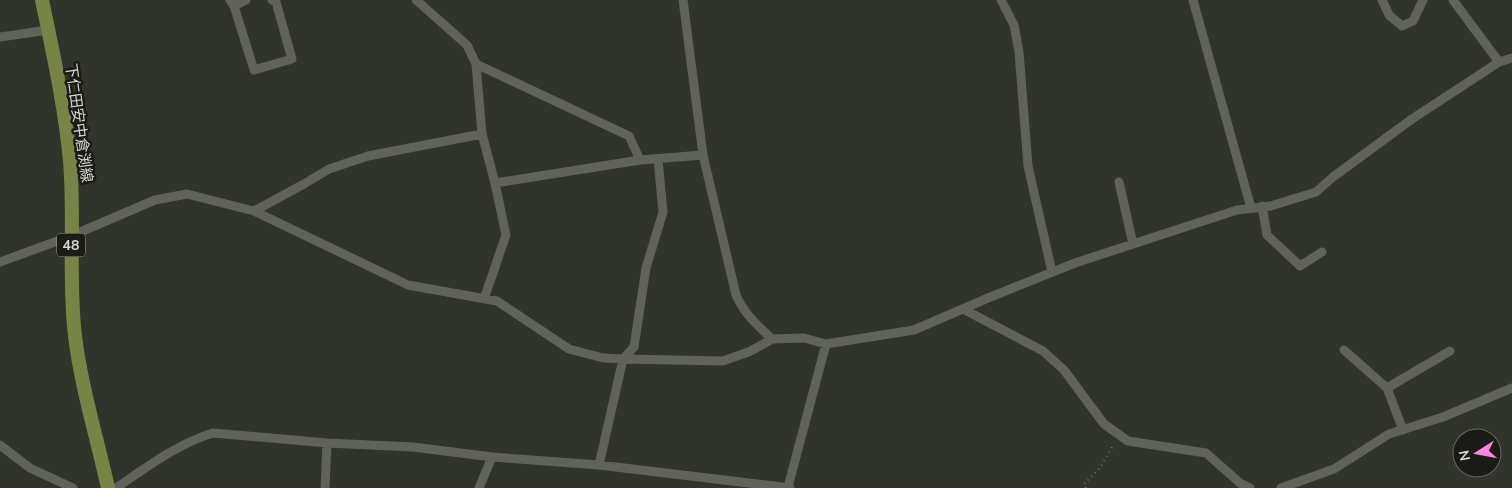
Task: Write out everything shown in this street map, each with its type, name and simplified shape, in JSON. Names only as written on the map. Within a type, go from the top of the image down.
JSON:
[{"type":"main road","name":"下仁田安中倉渕線","points":[[42,0],[64,114],[70,161],[72,188],[72,294],[77,351],[108,488]]},
{"type":"street","points":[[246,0],[232,3],[254,70],[292,58],[276,2],[272,0]]},
{"type":"street","points":[[416,0],[467,45],[476,64],[482,134],[506,235],[484,299]]},
{"type":"street","points":[[683,0],[703,155],[736,295],[742,309],[772,339]]},
{"type":"street","points":[[1001,0],[1014,25],[1019,52],[1028,166],[1052,272]]},
{"type":"street","points":[[1194,0],[1251,208]]},
{"type":"street","points":[[1382,0],[1389,15],[1402,26],[1413,20],[1424,0]]},
{"type":"street","points":[[1453,0],[1499,62]]},
{"type":"street","points":[[0,37],[48,30]]},
{"type":"street","points":[[0,262],[71,236],[155,200],[187,194],[254,211],[408,285],[497,301],[569,349],[603,358],[623,360],[723,360],[751,351],[772,339],[804,338],[826,344],[914,330],[1052,272],[1133,244],[1237,210],[1271,206],[1316,192],[1333,177],[1412,119],[1499,62],[1512,58]]},
{"type":"street","points":[[476,64],[629,136],[640,160]]},
{"type":"street","points":[[254,211],[337,166],[368,156],[482,134]]},
{"type":"street","points":[[495,183],[640,160],[703,155]]},
{"type":"street","points":[[599,465],[623,360],[634,347],[646,268],[663,212],[658,159]]},
{"type":"street","points":[[1119,182],[1133,244]]},
{"type":"street","points":[[1262,206],[1267,235],[1300,266],[1322,252]]},
{"type":"street","points":[[963,309],[1043,350],[1064,370],[1104,424],[1128,441],[1206,453],[1240,482],[1250,488]]},
{"type":"street","points":[[116,488],[168,452],[196,438],[213,433],[327,443],[412,447],[492,457],[599,465],[789,488],[826,344]]},
{"type":"street","points":[[1344,350],[1387,388],[1403,430]]},
{"type":"street","points":[[1387,388],[1450,351]]},
{"type":"street","points":[[1281,488],[1334,469],[1389,434],[1443,417],[1512,388]]},
{"type":"street","points":[[325,488],[327,443]]},
{"type":"street","points":[[0,445],[30,468],[73,488]]},
{"type":"street","points":[[479,488],[492,457]]},
{"type":"path","points":[[1086,488],[1084,484],[1100,468],[1119,435]]}]
